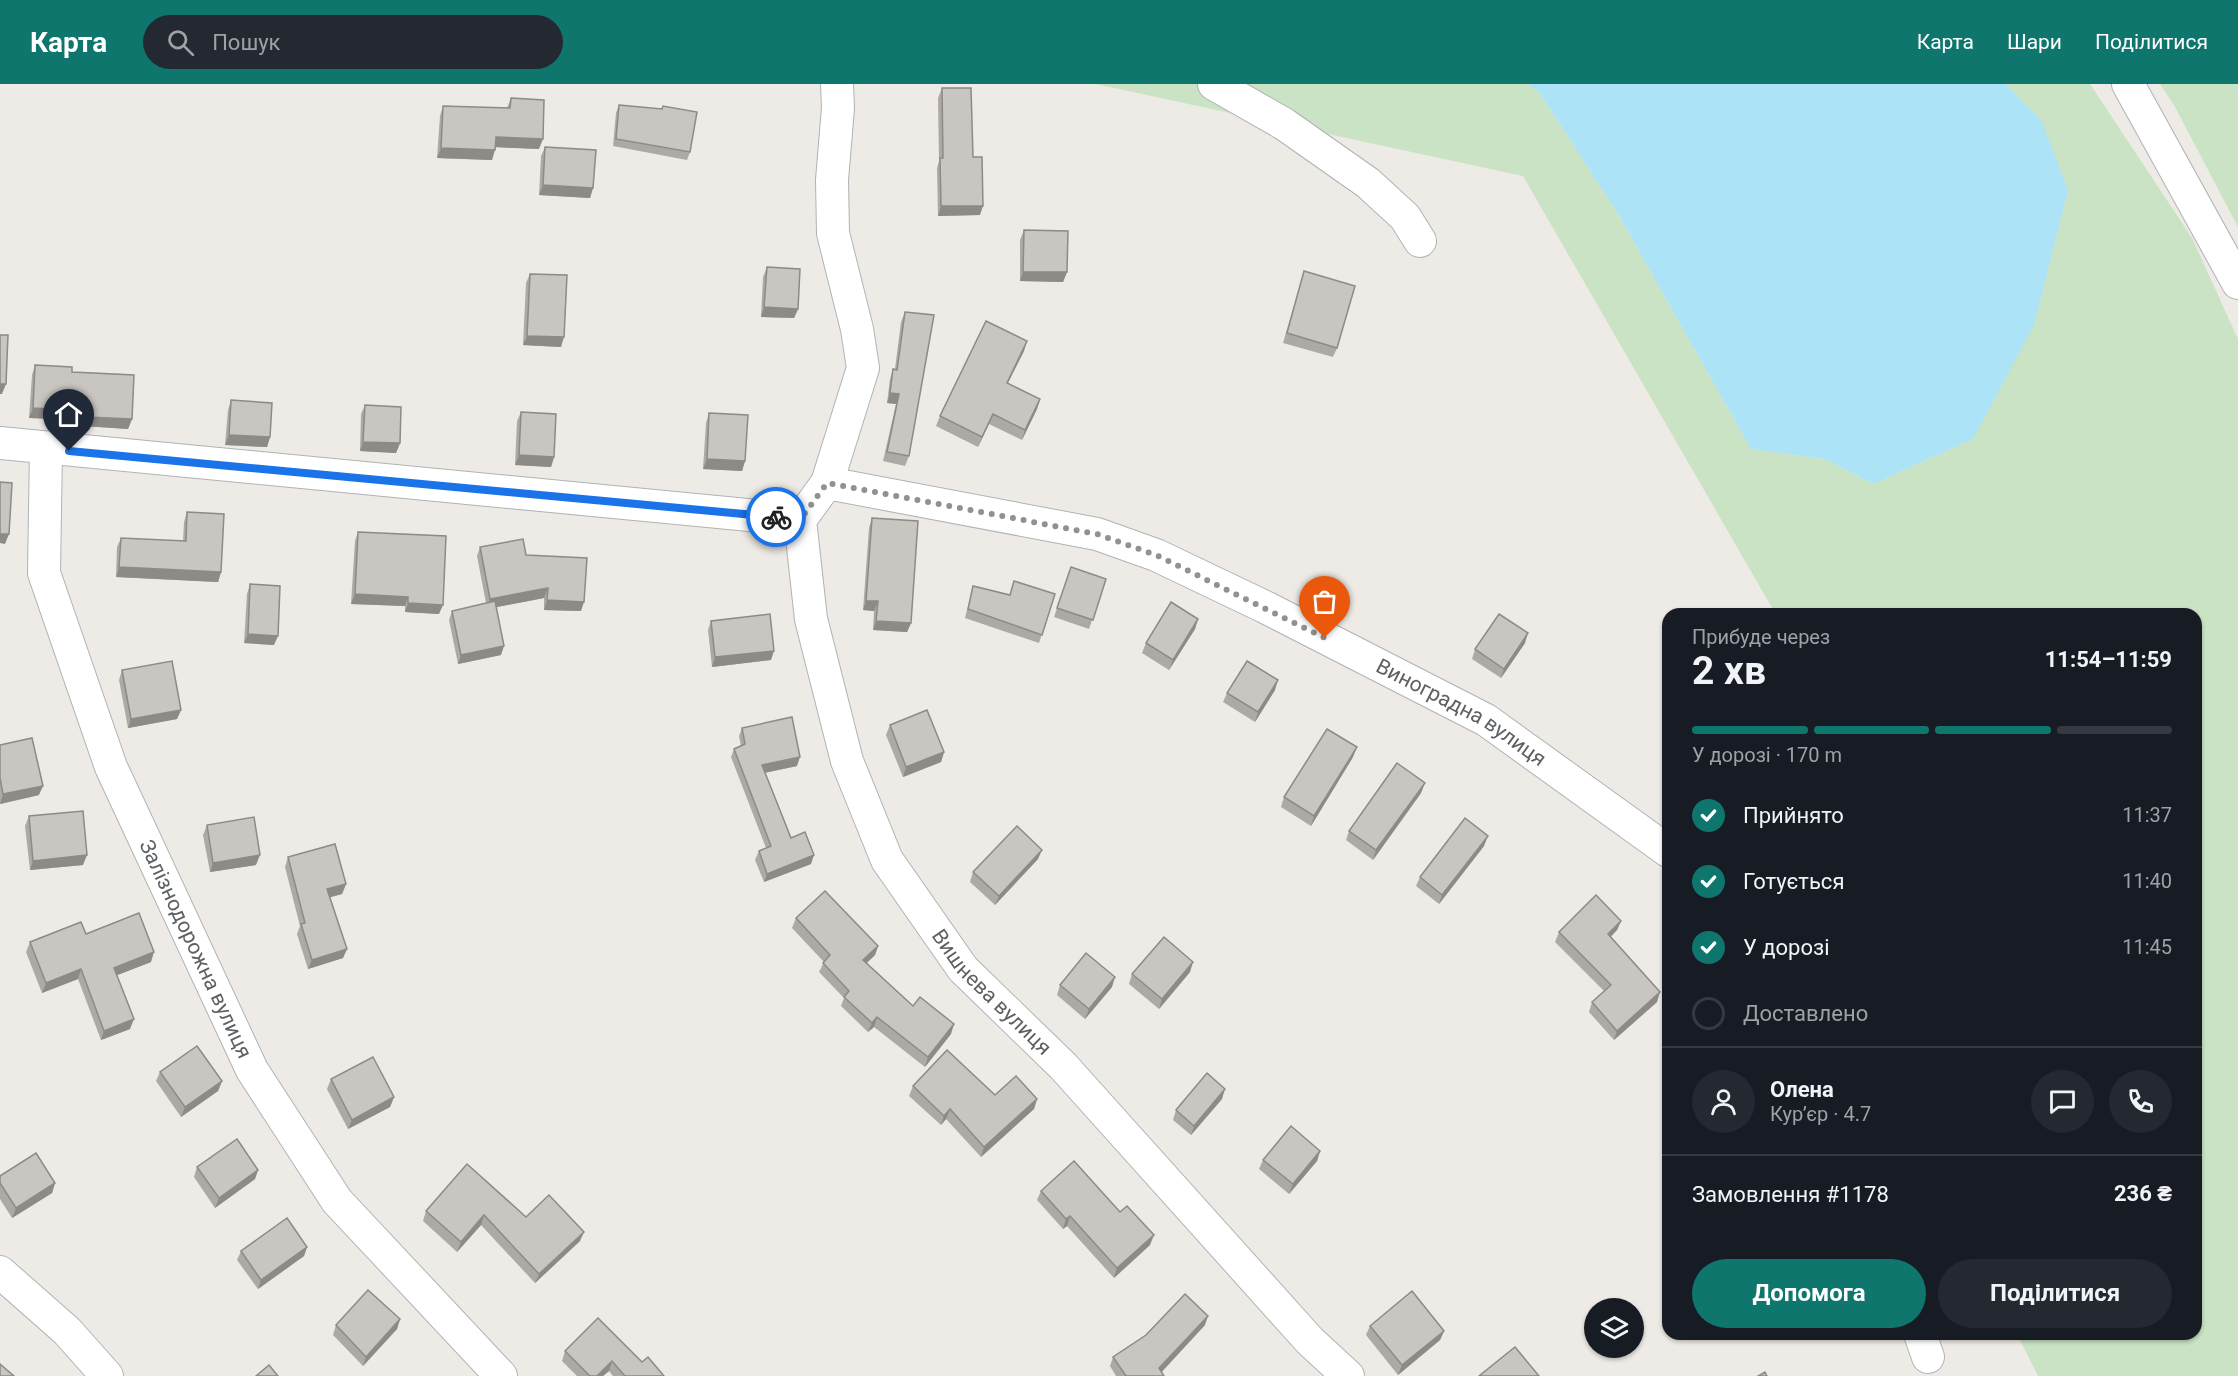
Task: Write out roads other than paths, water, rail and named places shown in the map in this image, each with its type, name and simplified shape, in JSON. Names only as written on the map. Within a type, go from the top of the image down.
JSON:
[{"type":"street","points":[[0,443],[800,520],[827,483],[863,368],[857,329],[833,233],[832,180],[838,108],[837,84]]},
{"type":"street","points":[[1214,84],[1284,124],[1368,183],[1405,217],[1420,241]]},
{"type":"street","points":[[2128,84],[2238,283]]},
{"type":"street","name":"Залізнодорожна вулиця","points":[[46,449],[44,573],[111,767],[252,1070],[337,1200],[501,1376]]},
{"type":"street","name":"Виноградна вулиця","points":[[827,483],[1097,534],[1156,555],[1265,607],[1485,720],[1662,846]]},
{"type":"street","name":"Вишнева вулиця","points":[[800,520],[814,630],[848,761],[887,860],[963,969],[1063,1066],[1310,1341],[1348,1376]]},
{"type":"street","points":[[0,1272],[67,1331],[107,1376]]},
{"type":"water","points":[[1528,84],[2005,84],[2041,120],[2068,190],[2034,325],[1973,439],[1873,484],[1825,459],[1751,449],[1618,214],[1539,92]]}]
